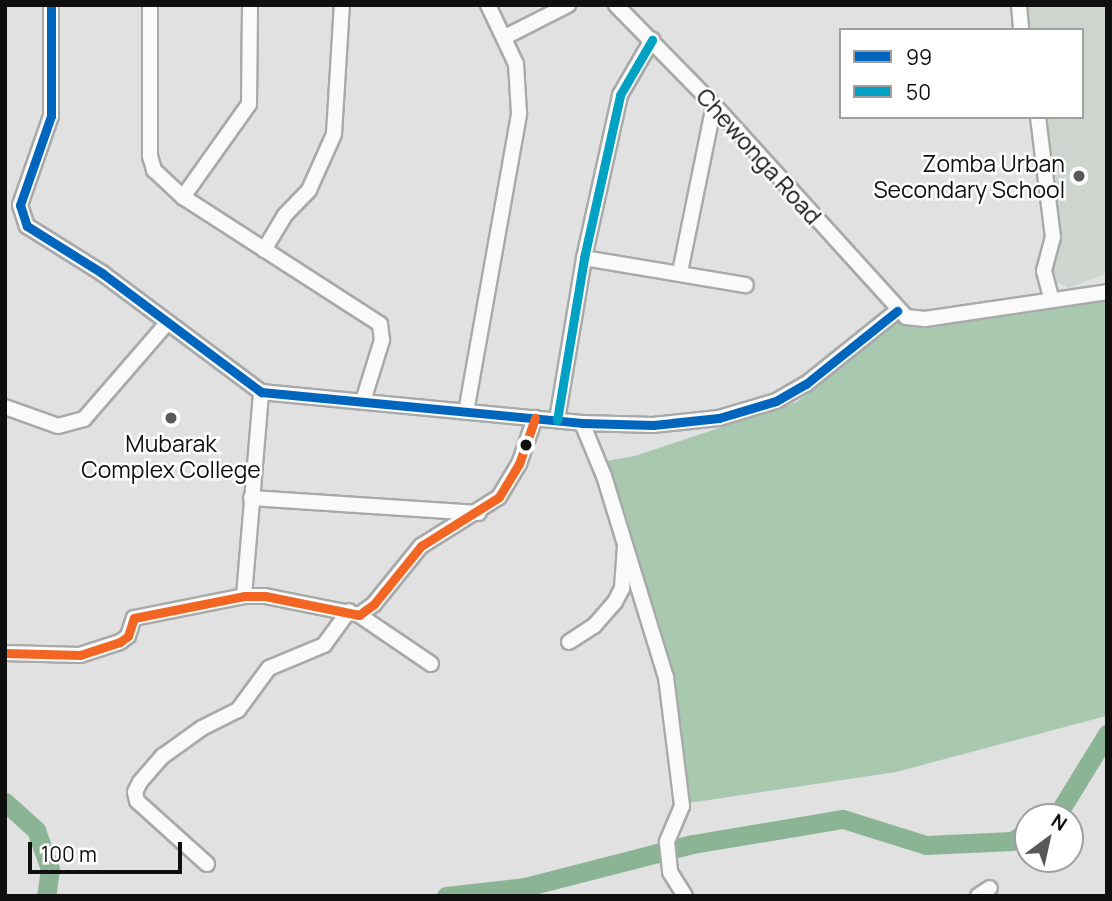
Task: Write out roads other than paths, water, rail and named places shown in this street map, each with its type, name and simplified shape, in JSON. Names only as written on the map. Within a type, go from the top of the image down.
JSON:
[{"type":"street","points":[[51,5],[51,116],[21,213],[37,236],[102,273],[261,392],[582,424],[670,424],[758,408],[806,384],[897,312],[910,319],[925,319],[1107,292]]},
{"type":"street","points":[[150,5],[150,156],[162,181],[380,324],[382,340],[363,401]]},
{"type":"street","points":[[183,197],[249,104],[250,5]]},
{"type":"street","points":[[264,250],[285,215],[309,190],[334,134],[342,5]]},
{"type":"street","points":[[466,412],[519,113],[516,64],[488,5]]},
{"type":"street","points":[[505,37],[568,5]]},
{"type":"street","name":"Chewonga Road","points":[[616,5],[714,105],[897,312]]},
{"type":"street","points":[[1019,5],[1021,28]]},
{"type":"street","points":[[557,420],[584,258],[620,95],[652,40]]},
{"type":"street","points":[[680,272],[714,105]]},
{"type":"street","points":[[1038,119],[1053,237],[1044,271],[1052,300]]},
{"type":"street","points":[[584,258],[746,285]]},
{"type":"street","points":[[5,407],[58,426],[84,419],[168,322]]},
{"type":"street","points":[[244,596],[261,392]]},
{"type":"street","points":[[207,864],[138,801],[135,792],[140,782],[163,757],[201,728],[238,710],[269,668],[324,645],[354,613],[374,604],[421,546],[479,513],[510,482],[535,418]]},
{"type":"street","points":[[582,424],[625,541],[670,703],[682,806],[667,842],[670,872],[685,896]]},
{"type":"street","points":[[251,498],[479,513]]},
{"type":"street","points":[[569,642],[594,626],[618,597],[625,541]]},
{"type":"street","points":[[5,653],[79,655],[120,642],[128,636],[134,618],[244,596],[354,613],[431,664]]},
{"type":"waterway","points":[[1065,803],[1107,734]]},
{"type":"waterway","points":[[5,802],[36,830],[50,869],[46,896]]},
{"type":"waterway","points":[[446,896],[525,887],[693,844],[843,819],[926,845],[1014,840]]},
{"type":"place","name":"Zomba Urban Secondary School","points":[[1079,176]]},
{"type":"place","name":"Mubarak Complex College","points":[[171,418]]}]
